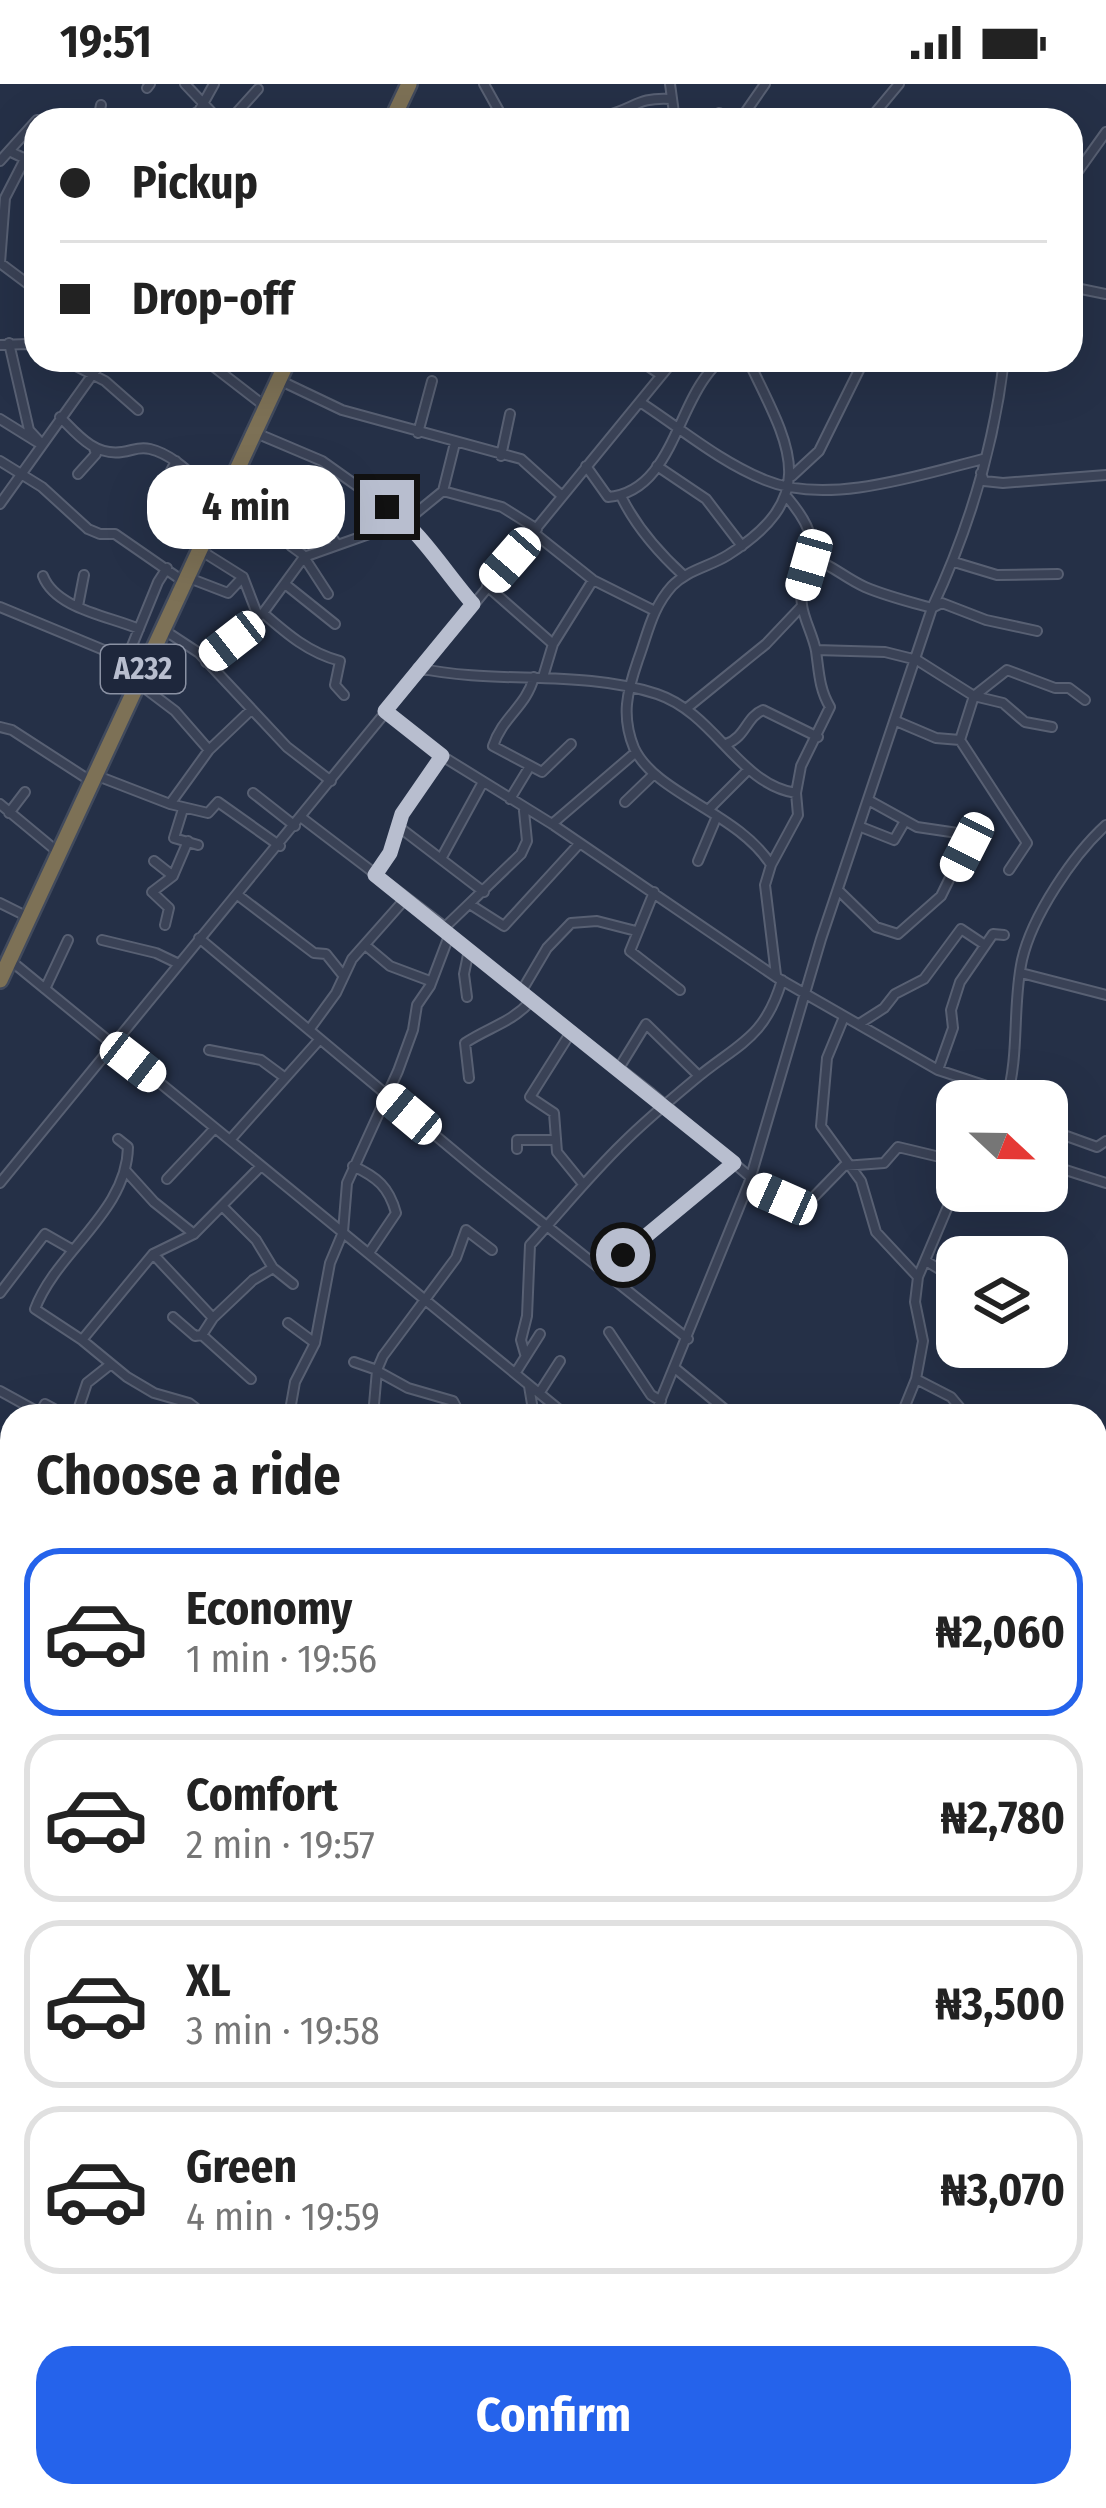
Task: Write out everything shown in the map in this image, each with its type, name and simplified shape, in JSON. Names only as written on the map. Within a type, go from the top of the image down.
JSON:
[{"type":"highway","name":"A232","points":[[4,960],[91,777],[150,627],[279,372]]},
{"type":"highway","name":"A232","points":[[178,575],[200,550],[281,372]]},
{"type":"highway","name":"A232","points":[[0,980],[22,914],[91,777]]},
{"type":"street","points":[[184,84],[208,108]]},
{"type":"street","points":[[200,108],[214,84]]},
{"type":"street","points":[[670,84],[673,108]]},
{"type":"street","points":[[746,108],[765,84]]},
{"type":"street","points":[[879,108],[899,84]]},
{"type":"street","points":[[241,108],[258,89]]},
{"type":"street","points":[[623,108],[642,99],[671,99]]},
{"type":"street","points":[[1083,164],[1106,132]]},
{"type":"street","points":[[0,161],[24,136]]},
{"type":"street","points":[[11,152],[24,156]]},
{"type":"street","points":[[24,161],[5,198],[0,263],[24,282]]},
{"type":"street","points":[[4,344],[29,430],[40,442]]},
{"type":"street","points":[[88,372],[139,410]]},
{"type":"street","points":[[221,372],[262,404]]},
{"type":"street","points":[[657,372],[662,375]]},
{"type":"street","points":[[0,1184],[664,372]]},
{"type":"street","points":[[586,466],[608,497],[639,488],[657,466],[709,372]]},
{"type":"street","points":[[754,372],[774,416],[792,476],[789,492],[770,524],[742,546],[683,575],[653,610],[628,687],[624,719],[636,752],[653,775],[760,848],[771,865]]},
{"type":"street","points":[[792,476],[820,451],[858,372]]},
{"type":"street","points":[[609,1332],[651,1395],[661,1402],[749,1179],[804,992],[932,608],[954,562],[981,473],[1002,372]]},
{"type":"street","points":[[0,503],[92,374]]},
{"type":"street","points":[[278,380],[342,410],[521,459],[562,496]]},
{"type":"street","points":[[418,433],[432,381]]},
{"type":"street","points":[[640,402],[757,477],[789,492],[859,487],[982,459]]},
{"type":"street","points":[[501,456],[510,414]]},
{"type":"street","points":[[60,417],[96,454],[78,474]]},
{"type":"street","points":[[0,419],[40,442]]},
{"type":"street","points":[[254,432],[322,461],[402,519],[473,604]]},
{"type":"street","points":[[206,662],[260,615],[304,557],[383,530],[443,490],[455,443]]},
{"type":"street","points":[[94,448],[116,453],[140,447],[176,461],[218,498]]},
{"type":"street","points":[[0,461],[42,487],[88,529],[100,535],[115,534],[178,575],[228,593],[243,578]]},
{"type":"street","points":[[157,498],[176,461]]},
{"type":"street","points":[[657,466],[706,499],[742,546]]},
{"type":"street","points":[[981,473],[984,481],[1003,483],[1106,475]]},
{"type":"street","points":[[443,490],[502,507],[593,580],[653,610]]},
{"type":"street","points":[[525,1354],[521,1340],[531,1273],[530,1244],[563,1204],[666,1106],[753,1036],[772,1009],[779,979],[766,901],[771,865],[798,815],[801,766],[830,707],[802,606],[812,558],[811,530],[789,492]]},
{"type":"street","points":[[621,496],[659,552],[683,575]]},
{"type":"street","points":[[314,512],[335,543]]},
{"type":"street","points":[[292,546],[328,593]]},
{"type":"street","points":[[200,550],[243,578],[260,615],[321,656],[340,661],[335,685],[344,695]]},
{"type":"street","points":[[812,558],[836,566],[866,587],[932,608],[941,603],[986,620],[1037,631]]},
{"type":"street","points":[[954,562],[997,575],[1058,574]]},
{"type":"street","points":[[78,606],[84,575]]},
{"type":"street","points":[[43,576],[47,586],[78,606],[150,627],[206,662],[287,747],[331,782]]},
{"type":"street","points":[[571,744],[542,772],[493,746],[500,725],[529,698],[553,644],[593,580]]},
{"type":"street","points":[[285,584],[335,624]]},
{"type":"street","points":[[488,586],[553,644]]},
{"type":"street","points":[[687,708],[766,644],[802,606]]},
{"type":"street","points":[[0,608],[135,668],[209,750]]},
{"type":"street","points":[[816,650],[885,652],[917,660],[974,696],[1003,703],[1025,722],[1052,728]]},
{"type":"street","points":[[418,668],[472,677],[539,677],[628,687],[687,708],[731,745],[748,770],[776,790],[796,793]]},
{"type":"street","points":[[960,740],[974,696],[1006,670],[1055,688],[1069,688],[1084,700]]},
{"type":"street","points":[[170,804],[209,750],[251,710]]},
{"type":"street","points":[[731,745],[763,710],[818,736]]},
{"type":"street","points":[[385,711],[442,756],[552,824],[779,979],[964,1080]]},
{"type":"street","points":[[896,721],[936,738],[960,740]]},
{"type":"street","points":[[0,727],[91,777],[208,813],[218,802],[280,846]]},
{"type":"street","points":[[960,740],[1027,843],[1009,870]]},
{"type":"street","points":[[552,824],[636,752]]},
{"type":"street","points":[[375,875],[390,853],[402,814],[442,756]]},
{"type":"street","points":[[510,799],[530,766]]},
{"type":"street","points":[[698,861],[713,813],[748,770]]},
{"type":"street","points":[[626,802],[653,775]]},
{"type":"street","points":[[442,856],[483,782]]},
{"type":"street","points":[[9,813],[26,792]]},
{"type":"street","points":[[254,793],[406,898],[666,1106],[749,1179],[803,1208],[844,1166],[884,1163],[902,1148],[936,1156]]},
{"type":"street","points":[[839,892],[876,927],[898,934],[931,909],[971,835],[932,830],[870,801]]},
{"type":"street","points":[[0,804],[53,848]]},
{"type":"street","points":[[166,925],[170,908],[152,892],[173,876],[193,843],[174,838],[183,808]]},
{"type":"street","points":[[291,1404],[295,1382],[315,1343],[330,1263],[343,1232],[344,1201],[353,1166],[387,1096],[447,932],[521,854],[527,841],[524,809]]},
{"type":"street","points":[[861,827],[894,840],[905,820]]},
{"type":"street","points":[[1011,1080],[1017,1056],[1022,959],[1053,894],[1080,851],[1106,825]]},
{"type":"street","points":[[399,826],[484,892]]},
{"type":"street","points":[[471,905],[504,926],[578,844]]},
{"type":"street","points":[[154,861],[173,876]]},
{"type":"street","points":[[654,892],[630,951],[680,990]]},
{"type":"street","points":[[239,896],[314,953],[326,954],[343,976]]},
{"type":"street","points":[[309,1030],[365,945],[406,898]]},
{"type":"street","points":[[0,903],[22,914]]},
{"type":"street","points":[[521,992],[547,948],[571,922],[597,921],[636,931]]},
{"type":"street","points":[[859,1024],[884,1008],[895,994],[924,979],[961,929],[985,944]]},
{"type":"street","points":[[938,1070],[960,982],[996,932],[1004,935]]},
{"type":"street","points":[[199,938],[688,1339]]},
{"type":"street","points":[[45,989],[68,940]]},
{"type":"street","points":[[102,940],[134,946],[179,964]]},
{"type":"street","points":[[365,945],[390,966],[430,980]]},
{"type":"street","points":[[467,997],[464,974],[469,950]]},
{"type":"street","points":[[4,960],[554,1404]]},
{"type":"street","points":[[1021,973],[1106,995]]},
{"type":"street","points":[[469,1078],[465,1043],[512,1022],[531,1001]]},
{"type":"street","points":[[844,1017],[827,1058],[820,1113],[825,1135],[854,1168],[867,1193],[870,1223],[919,1277]]},
{"type":"street","points":[[619,1068],[646,1024],[699,1076]]},
{"type":"street","points":[[571,1031],[530,1096],[554,1113],[557,1152],[583,1184]]},
{"type":"street","points":[[230,1140],[320,1039]]},
{"type":"street","points":[[209,1049],[261,1060],[284,1077]]},
{"type":"street","points":[[167,1179],[215,1128]]},
{"type":"street","points":[[1068,1137],[1097,1147],[1106,1141]]},
{"type":"street","points":[[118,1138],[128,1147],[125,1170],[102,1214],[35,1309],[154,1393],[191,1404]]},
{"type":"street","points":[[517,1149],[517,1140],[555,1140]]},
{"type":"street","points":[[606,1272],[734,1163]]},
{"type":"street","points":[[82,1340],[153,1254],[182,1233],[194,1234],[261,1166]]},
{"type":"street","points":[[353,1166],[377,1177],[396,1214],[369,1253]]},
{"type":"street","points":[[125,1170],[182,1233]]},
{"type":"street","points":[[1068,1171],[1106,1183]]},
{"type":"street","points":[[222,1207],[256,1240],[273,1268],[293,1284]]},
{"type":"street","points":[[906,1404],[923,1341],[915,1302],[919,1277],[946,1212]]},
{"type":"street","points":[[372,1404],[378,1371],[456,1258],[466,1230],[492,1250]]},
{"type":"street","points":[[0,1293],[45,1234],[73,1250]]},
{"type":"street","points":[[153,1254],[213,1318]]},
{"type":"street","points":[[926,1261],[936,1267]]},
{"type":"street","points":[[173,1317],[184,1330],[202,1335],[253,1280],[273,1268]]},
{"type":"street","points":[[288,1323],[315,1343]]},
{"type":"street","points":[[516,1372],[540,1334]]},
{"type":"street","points":[[202,1335],[251,1379]]},
{"type":"street","points":[[540,1392],[560,1361]]},
{"type":"street","points":[[354,1362],[454,1404]]},
{"type":"street","points":[[77,1404],[87,1383],[111,1364]]},
{"type":"street","points":[[676,1369],[718,1404]]},
{"type":"street","points":[[916,1379],[957,1404]]},
{"type":"street","points":[[529,1384],[532,1404]]},
{"type":"route","points":[[387,507],[421,538],[473,604],[385,711],[442,756],[402,814],[390,853],[375,875],[734,1163],[623,1255]]}]
